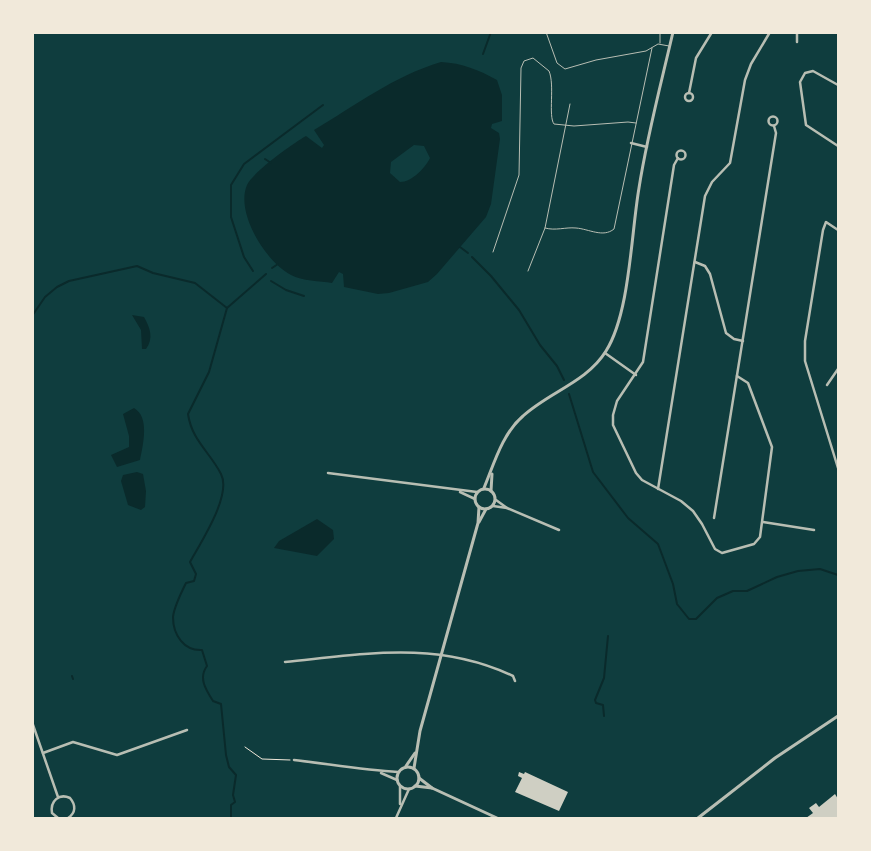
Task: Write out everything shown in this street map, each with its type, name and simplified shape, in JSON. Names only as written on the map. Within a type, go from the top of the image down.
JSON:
[{"type":"street","points":[[328,473],[434,485],[458,491],[477,492],[484,488],[492,474],[501,446],[514,424],[534,407],[586,373],[605,353],[616,330],[623,304],[636,203],[673,32]]},
{"type":"street","points":[[689,93],[696,58],[712,32]]},
{"type":"street","points":[[658,489],[705,196],[712,182],[730,163],[745,80],[751,64],[770,32]]},
{"type":"street","points":[[797,32],[797,42]]},
{"type":"street","points":[[838,85],[812,71],[805,73],[800,82],[806,125],[838,146]]},
{"type":"street","points":[[714,518],[776,133],[774,126]]},
{"type":"street","points":[[631,143],[647,147]]},
{"type":"street","points":[[678,158],[674,165],[643,362],[614,407],[613,425],[636,473],[642,480],[681,501],[693,511],[715,549],[722,554],[757,542],[762,522],[772,447],[748,383],[737,376]]},
{"type":"street","points":[[838,230],[826,222],[823,230],[804,350],[810,383],[838,468]]},
{"type":"street","points":[[694,262],[708,269],[726,332],[734,339],[743,341]]},
{"type":"street","points":[[605,353],[636,375]]},
{"type":"street","points":[[827,385],[838,370]]},
{"type":"street","points":[[492,474],[492,490],[496,500],[507,508],[559,530]]},
{"type":"street","points":[[484,488],[492,490]]},
{"type":"street","points":[[458,491],[475,499]]},
{"type":"street","points":[[477,492],[475,499],[479,508],[478,523],[415,752],[414,768],[419,778],[432,788],[497,818]]},
{"type":"street","points":[[493,506],[496,500]]},
{"type":"street","points":[[479,508],[486,509],[493,506],[507,508]]},
{"type":"street","points":[[478,523],[486,509]]},
{"type":"street","points":[[762,522],[814,530]]},
{"type":"street","points":[[285,662],[404,651],[442,654],[475,661],[513,676],[515,680]]},
{"type":"street","points":[[698,818],[771,761],[838,716]]},
{"type":"street","points":[[32,722],[58,797]]},
{"type":"street","points":[[43,753],[73,742],[117,755],[187,730]]},
{"type":"street","points":[[294,760],[348,765],[380,772],[398,772],[406,766],[415,752]]},
{"type":"street","points":[[406,766],[414,768]]},
{"type":"street","points":[[380,772],[396,780],[400,786],[400,806]]},
{"type":"street","points":[[396,780],[398,772]]},
{"type":"street","points":[[415,786],[419,778]]},
{"type":"street","points":[[400,786],[409,789]]},
{"type":"street","points":[[396,818],[409,789],[415,786],[432,788]]},
{"type":"street","points":[[58,818],[51,809],[53,802],[58,797],[70,798],[74,805],[74,813],[68,818]]},
{"type":"lane","points":[[546,32],[557,63],[562,68],[652,48],[660,43],[670,46]]},
{"type":"lane","points":[[660,32],[660,43]]},
{"type":"lane","points":[[545,228],[554,230],[575,228],[596,232],[612,231],[615,226],[652,48]]},
{"type":"lane","points":[[493,252],[520,171],[521,68],[526,59],[536,59],[549,71],[553,99],[551,120],[555,125],[628,122],[636,124]]},
{"type":"lane","points":[[528,271],[545,228],[570,104]]},
{"type":"path","points":[[245,748],[262,759],[294,760]]},
{"type":"water","points":[[441,62],[463,65],[497,80],[502,95],[502,121],[492,124],[491,128],[499,133],[500,139],[491,204],[486,217],[428,282],[389,293],[378,294],[344,287],[343,274],[339,272],[332,283],[295,277],[281,269],[263,248],[249,222],[244,196],[251,179],[265,166],[306,136],[322,148],[324,145],[314,130],[391,83]],"holes":[[[414,145],[424,146],[430,158],[418,174],[409,180],[400,182],[390,173],[391,162]]]},
{"type":"water","points":[[132,315],[144,317],[148,325],[150,341],[146,349],[142,349],[141,330]]},
{"type":"water","points":[[134,408],[139,412],[144,424],[144,439],[140,460],[117,467],[111,455],[129,447],[129,436],[123,414]]},
{"type":"water","points":[[137,472],[143,474],[146,491],[145,507],[141,510],[128,505],[121,481],[123,475]]},
{"type":"water","points":[[317,519],[333,530],[334,539],[317,556],[274,548],[279,541]]},
{"type":"building","points":[[519,772],[524,774],[525,772],[568,792],[559,811],[515,792],[522,778],[518,776]]},
{"type":"building","points":[[835,794],[838,799],[838,818],[806,818],[813,813],[809,808],[816,803],[819,807]]},
{"type":"waterway","points":[[483,54],[491,32]]},
{"type":"waterway","points":[[253,271],[244,257],[231,217],[231,185],[244,164],[323,105]]},
{"type":"waterway","points":[[265,159],[271,163]]},
{"type":"waterway","points":[[460,247],[468,253]]},
{"type":"waterway","points":[[472,257],[491,276],[519,310],[540,345],[557,366],[564,380]]},
{"type":"waterway","points":[[272,268],[278,264]]},
{"type":"waterway","points":[[32,316],[45,297],[57,287],[69,281],[137,266],[153,273],[195,283],[227,308]]},
{"type":"waterway","points":[[231,818],[231,805],[235,802],[233,795],[236,775],[229,767],[226,755],[221,704],[213,701],[204,684],[203,675],[207,666],[202,650],[190,648],[181,641],[177,636],[173,617],[176,604],[186,583],[194,581],[196,574],[190,562],[214,518],[219,506],[223,483],[217,466],[193,432],[188,414],[209,372],[227,308],[266,274]]},
{"type":"waterway","points":[[271,281],[286,290],[304,296]]},
{"type":"waterway","points":[[569,394],[593,472],[628,518],[658,544],[673,584],[677,604],[689,619],[696,619],[717,598],[733,591],[747,591],[777,577],[798,571],[820,569],[838,575]]},
{"type":"waterway","points":[[604,716],[603,705],[596,703],[595,700],[604,678],[608,636]]}]
